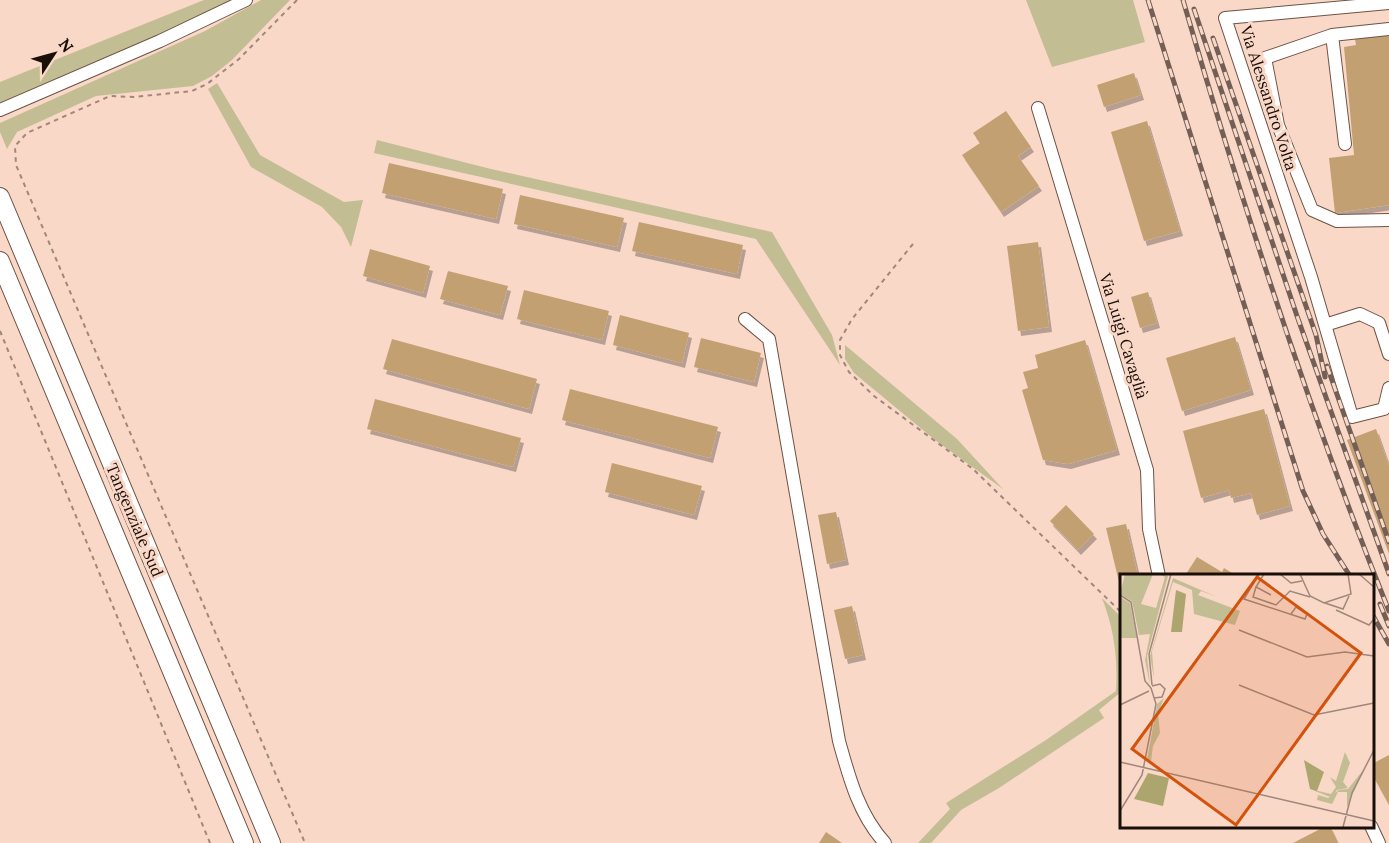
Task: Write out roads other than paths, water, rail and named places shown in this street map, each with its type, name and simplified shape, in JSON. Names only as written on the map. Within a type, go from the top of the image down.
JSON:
[{"type":"highway","name":"Tangenziale Sud","points":[[0,197],[271,843]]},
{"type":"highway","name":"Tangenziale Sud","points":[[0,261],[244,843]]},
{"type":"street","points":[[0,110],[160,41],[246,0]]},
{"type":"street","name":"Via Alessandro Volta","points":[[1325,325],[1225,18],[1389,3]]},
{"type":"street","points":[[1389,28],[1332,35],[1265,58],[1278,125],[1312,210],[1337,221],[1389,220]]},
{"type":"street","points":[[1332,35],[1345,144]]},
{"type":"street","name":"Via Luigi Cavaglià","points":[[1038,108],[1147,470],[1149,529],[1159,574]]},
{"type":"street","points":[[1389,354],[1379,323],[1360,314],[1325,325],[1352,417],[1384,409],[1389,387]]},
{"type":"street","points":[[745,319],[768,339],[838,741],[852,790],[876,833],[885,843]]},
{"type":"street","points":[[1372,828],[1379,843]]},
{"type":"railway","points":[[1148,0],[1303,491],[1323,534],[1349,574]]},
{"type":"railway","points":[[1183,0],[1278,308],[1304,385],[1389,611]]},
{"type":"railway","points":[[1194,9],[1297,316],[1389,574]]},
{"type":"railway","points":[[1213,38],[1316,335],[1325,377]]},
{"type":"railway","points":[[1327,366],[1389,542]]},
{"type":"railway","points":[[1380,604],[1389,626]]},
{"type":"railway","points":[[1374,618],[1389,644]]}]
